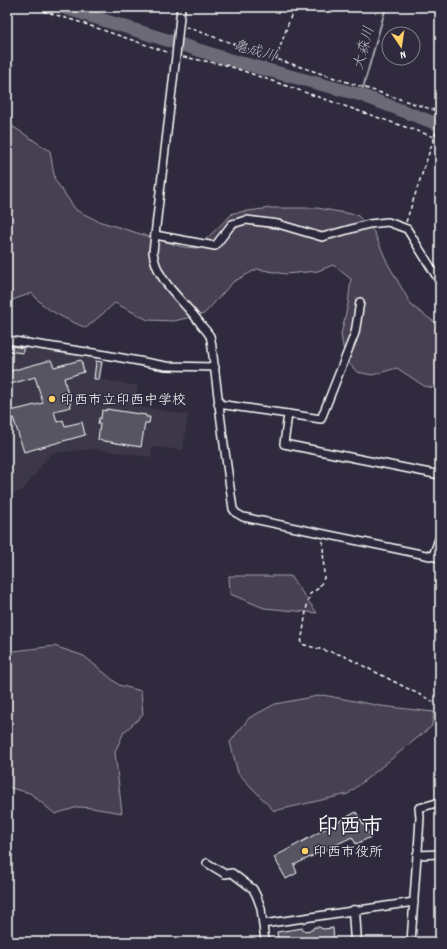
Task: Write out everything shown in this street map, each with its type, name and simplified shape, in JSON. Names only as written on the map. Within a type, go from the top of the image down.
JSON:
[{"type":"street","points":[[180,7],[176,56],[153,252],[158,270],[165,281],[210,336],[233,509],[236,514],[243,517],[437,557],[440,536]]},
{"type":"street","points":[[155,235],[215,246],[232,224],[246,220],[278,224],[322,237],[369,224],[388,222],[407,229],[440,282]]},
{"type":"street","points":[[218,404],[321,419],[355,333],[360,302]]},
{"type":"street","points":[[7,340],[100,354],[150,364],[180,367],[215,367]]},
{"type":"street","points":[[288,414],[284,444],[440,475]]},
{"type":"street","points":[[411,942],[418,851],[420,817],[419,808],[440,802]]},
{"type":"street","points":[[417,855],[440,854]]},
{"type":"street","points":[[207,863],[225,874],[232,873],[253,889],[261,908],[264,942]]},
{"type":"street","points":[[263,924],[414,902]]},
{"type":"street","points":[[354,911],[356,942]]},
{"type":"path","points":[[30,7],[79,22],[176,56],[226,65],[440,139]]},
{"type":"path","points":[[276,59],[294,7]]},
{"type":"path","points":[[179,24],[276,59],[440,112]]},
{"type":"path","points":[[404,228],[440,120]]},
{"type":"path","points":[[323,533],[324,578],[319,588],[310,594],[301,644],[342,655],[440,706]]},
{"type":"shaded area","points":[[7,125],[12,126],[50,151],[55,180],[76,210],[98,221],[183,247],[197,248],[233,213],[271,208],[317,208],[357,215],[374,232],[388,264],[412,306],[440,326],[440,389],[424,386],[397,368],[372,375],[357,372],[345,359],[341,334],[348,304],[351,279],[333,265],[318,271],[285,274],[257,269],[233,282],[204,314],[174,321],[148,320],[115,303],[86,328],[50,310],[32,293],[7,302]]},
{"type":"shaded area","points":[[7,344],[103,358],[101,379],[138,386],[134,406],[188,415],[183,450],[152,447],[151,457],[94,449],[51,453],[23,490],[7,496]]},
{"type":"shaded area","points":[[229,576],[290,576],[317,613],[264,608],[230,594]]},
{"type":"shaded area","points":[[54,646],[84,656],[119,685],[141,691],[143,715],[124,732],[115,752],[122,813],[78,807],[55,814],[30,793],[7,787],[7,660],[14,651]]},
{"type":"shaded area","points":[[323,695],[381,706],[434,712],[432,726],[348,794],[274,811],[238,773],[230,742],[249,718],[275,704]]},
{"type":"building","points":[[7,345],[23,348],[23,353],[7,351]]},
{"type":"building","points":[[51,360],[54,367],[81,360],[84,372],[64,378],[71,407],[54,411],[57,422],[63,420],[65,426],[82,422],[85,435],[24,452],[11,411],[43,403],[35,377],[7,385],[7,372]]},
{"type":"building","points":[[96,361],[102,362],[99,379],[94,379]]},
{"type":"building","points":[[106,409],[146,415],[146,417],[150,417],[149,423],[145,423],[141,447],[98,440],[100,424],[98,424],[99,418],[101,418],[102,410],[106,411]]},
{"type":"building","name":"印西市役所","points":[[356,812],[371,837],[356,844],[352,837],[294,865],[297,873],[286,879],[274,857]]},
{"type":"building","points":[[314,927],[323,929],[333,928],[334,942],[278,942],[277,932],[303,928],[303,931],[312,930]]},
{"type":"waterway","name":"亀成川","points":[[62,7],[227,59],[361,95],[440,125]]},
{"type":"waterway","name":"大森川","points":[[361,95],[386,7]]},
{"type":"place","name":"印西市立印西中学校","points":[[52,399]]},
{"type":"place","name":"印西市役所","points":[[305,851]]},
{"type":"district","name":"印西市","points":[[350,825]]}]
